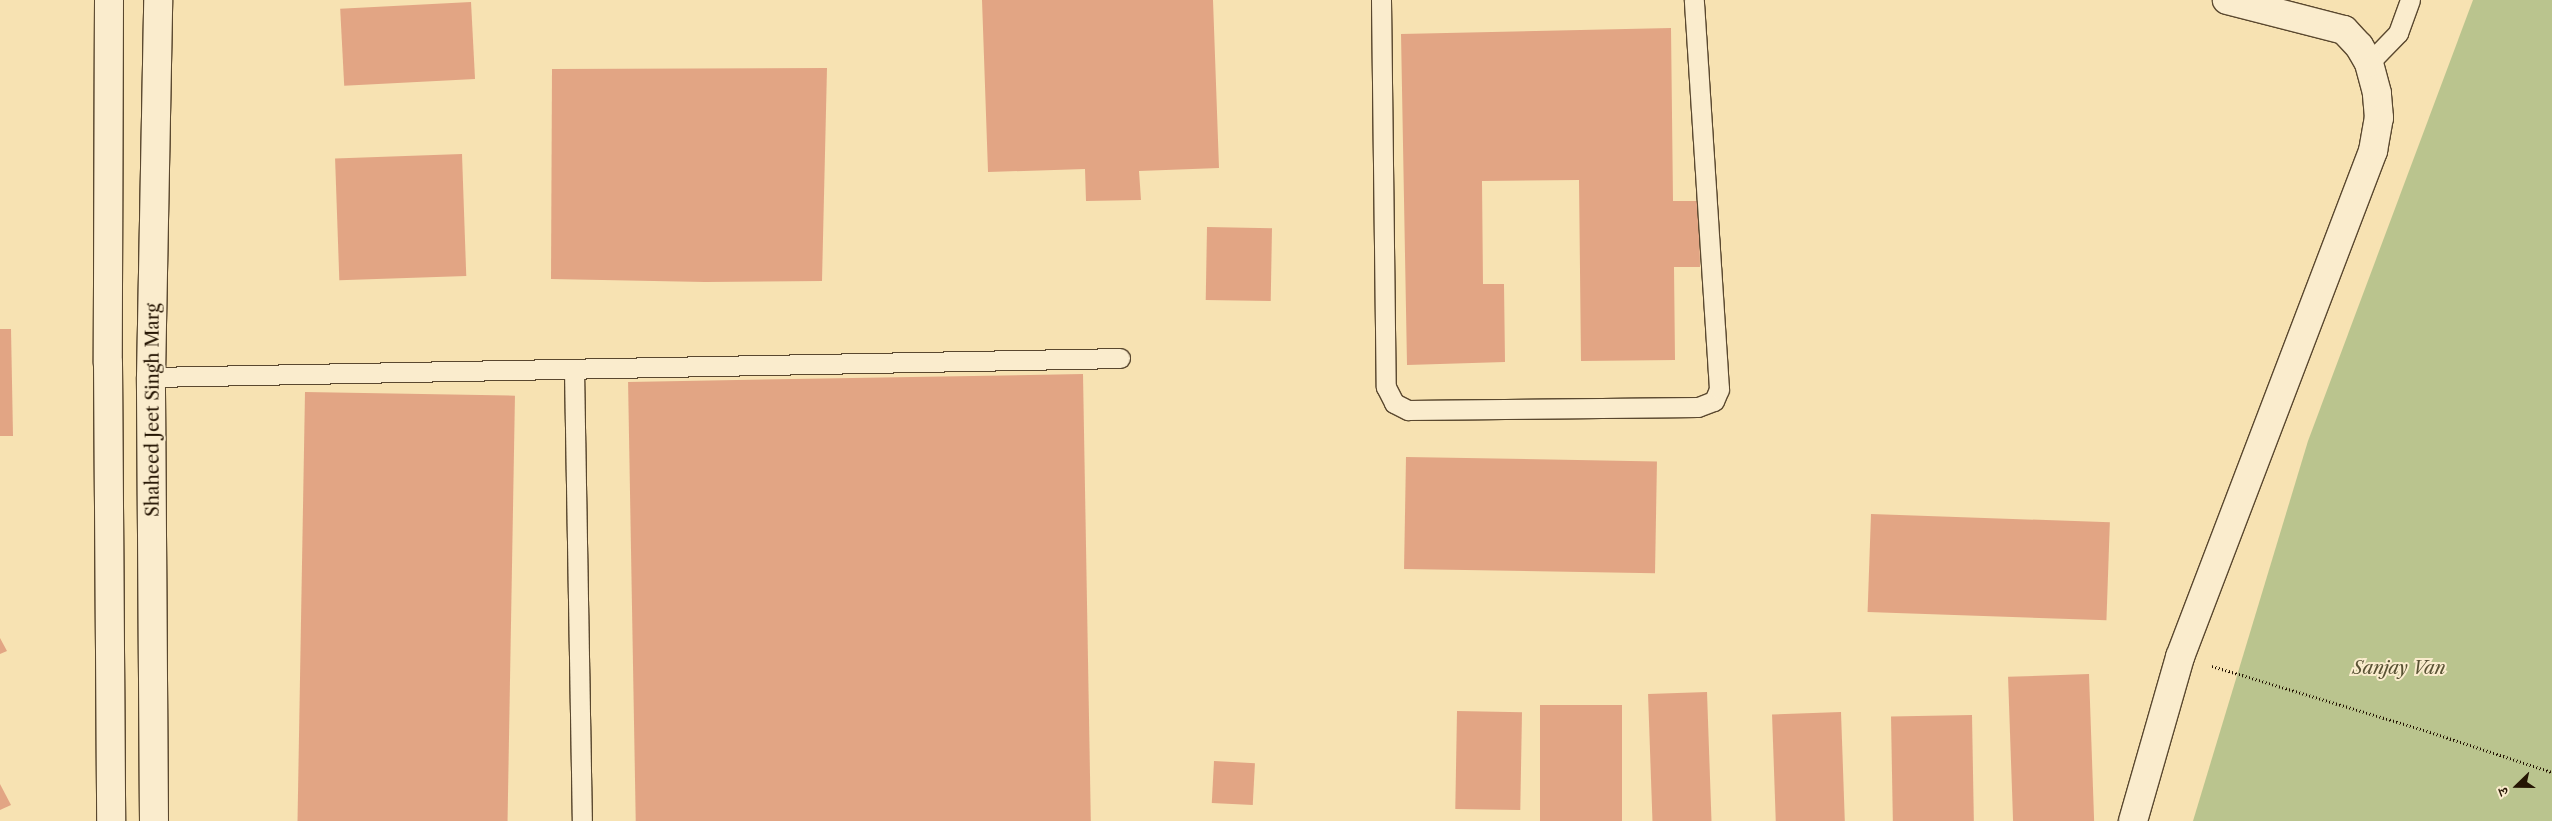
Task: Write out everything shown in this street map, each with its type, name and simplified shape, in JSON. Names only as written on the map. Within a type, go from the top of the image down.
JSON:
[{"type":"main road","points":[[109,0],[108,363],[111,821]]},
{"type":"main road","name":"Shaheed Jeet Singh Marg","points":[[154,821],[151,377],[158,0]]},
{"type":"main road","points":[[2133,821],[2180,656],[2373,151],[2379,118],[2377,93],[2369,64],[2359,46],[2344,30],[2227,0]]},
{"type":"lane","points":[[1381,0],[1386,387],[1394,403],[1408,410],[1698,406],[1714,401],[1719,390],[1694,0]]},
{"type":"lane","points":[[2369,64],[2398,33],[2410,0]]},
{"type":"lane","points":[[151,377],[1120,358]]},
{"type":"lane","points":[[574,370],[582,821]]},
{"type":"path","points":[[2180,656],[2430,732],[2552,772]]},
{"type":"green space","name":"Sanjay Van","points":[[2473,0],[2552,0],[2552,821],[2193,821],[2308,441]]},
{"type":"building","points":[[982,0],[1213,0],[1219,168],[1139,171],[1141,200],[1086,201],[1085,169],[988,172]]},
{"type":"building","points":[[471,2],[475,79],[344,86],[340,9]]},
{"type":"building","points":[[1671,28],[1673,201],[1699,201],[1700,267],[1674,267],[1675,360],[1581,361],[1579,180],[1482,181],[1483,284],[1504,284],[1505,362],[1407,365],[1401,34]]},
{"type":"building","points":[[827,68],[822,281],[705,282],[551,279],[552,69]]},
{"type":"building","points":[[462,154],[466,276],[339,280],[335,158]]},
{"type":"building","points":[[1207,227],[1272,228],[1271,301],[1206,300]]},
{"type":"building","points":[[0,329],[11,329],[13,436],[0,436]]},
{"type":"building","points":[[1083,374],[1091,821],[636,821],[628,382]]},
{"type":"building","points":[[305,392],[515,396],[508,821],[298,821]]},
{"type":"building","points":[[1406,457],[1657,461],[1655,573],[1404,569]]},
{"type":"building","points":[[1871,514],[2110,522],[2106,620],[1868,612]]},
{"type":"building","points":[[0,638],[7,651],[0,654]]},
{"type":"building","points":[[2089,674],[2094,821],[2013,821],[2008,677]]},
{"type":"building","points":[[1707,692],[1712,821],[1652,821],[1648,694]]},
{"type":"building","points":[[1540,705],[1622,705],[1622,821],[1540,821]]},
{"type":"building","points":[[1457,711],[1522,712],[1520,810],[1455,809]]},
{"type":"building","points":[[1841,712],[1845,821],[1776,821],[1772,714]]},
{"type":"building","points":[[1972,715],[1974,821],[1893,821],[1891,716]]},
{"type":"building","points":[[1214,761],[1255,763],[1253,805],[1212,803]]},
{"type":"building","points":[[0,784],[11,805],[0,810]]}]
